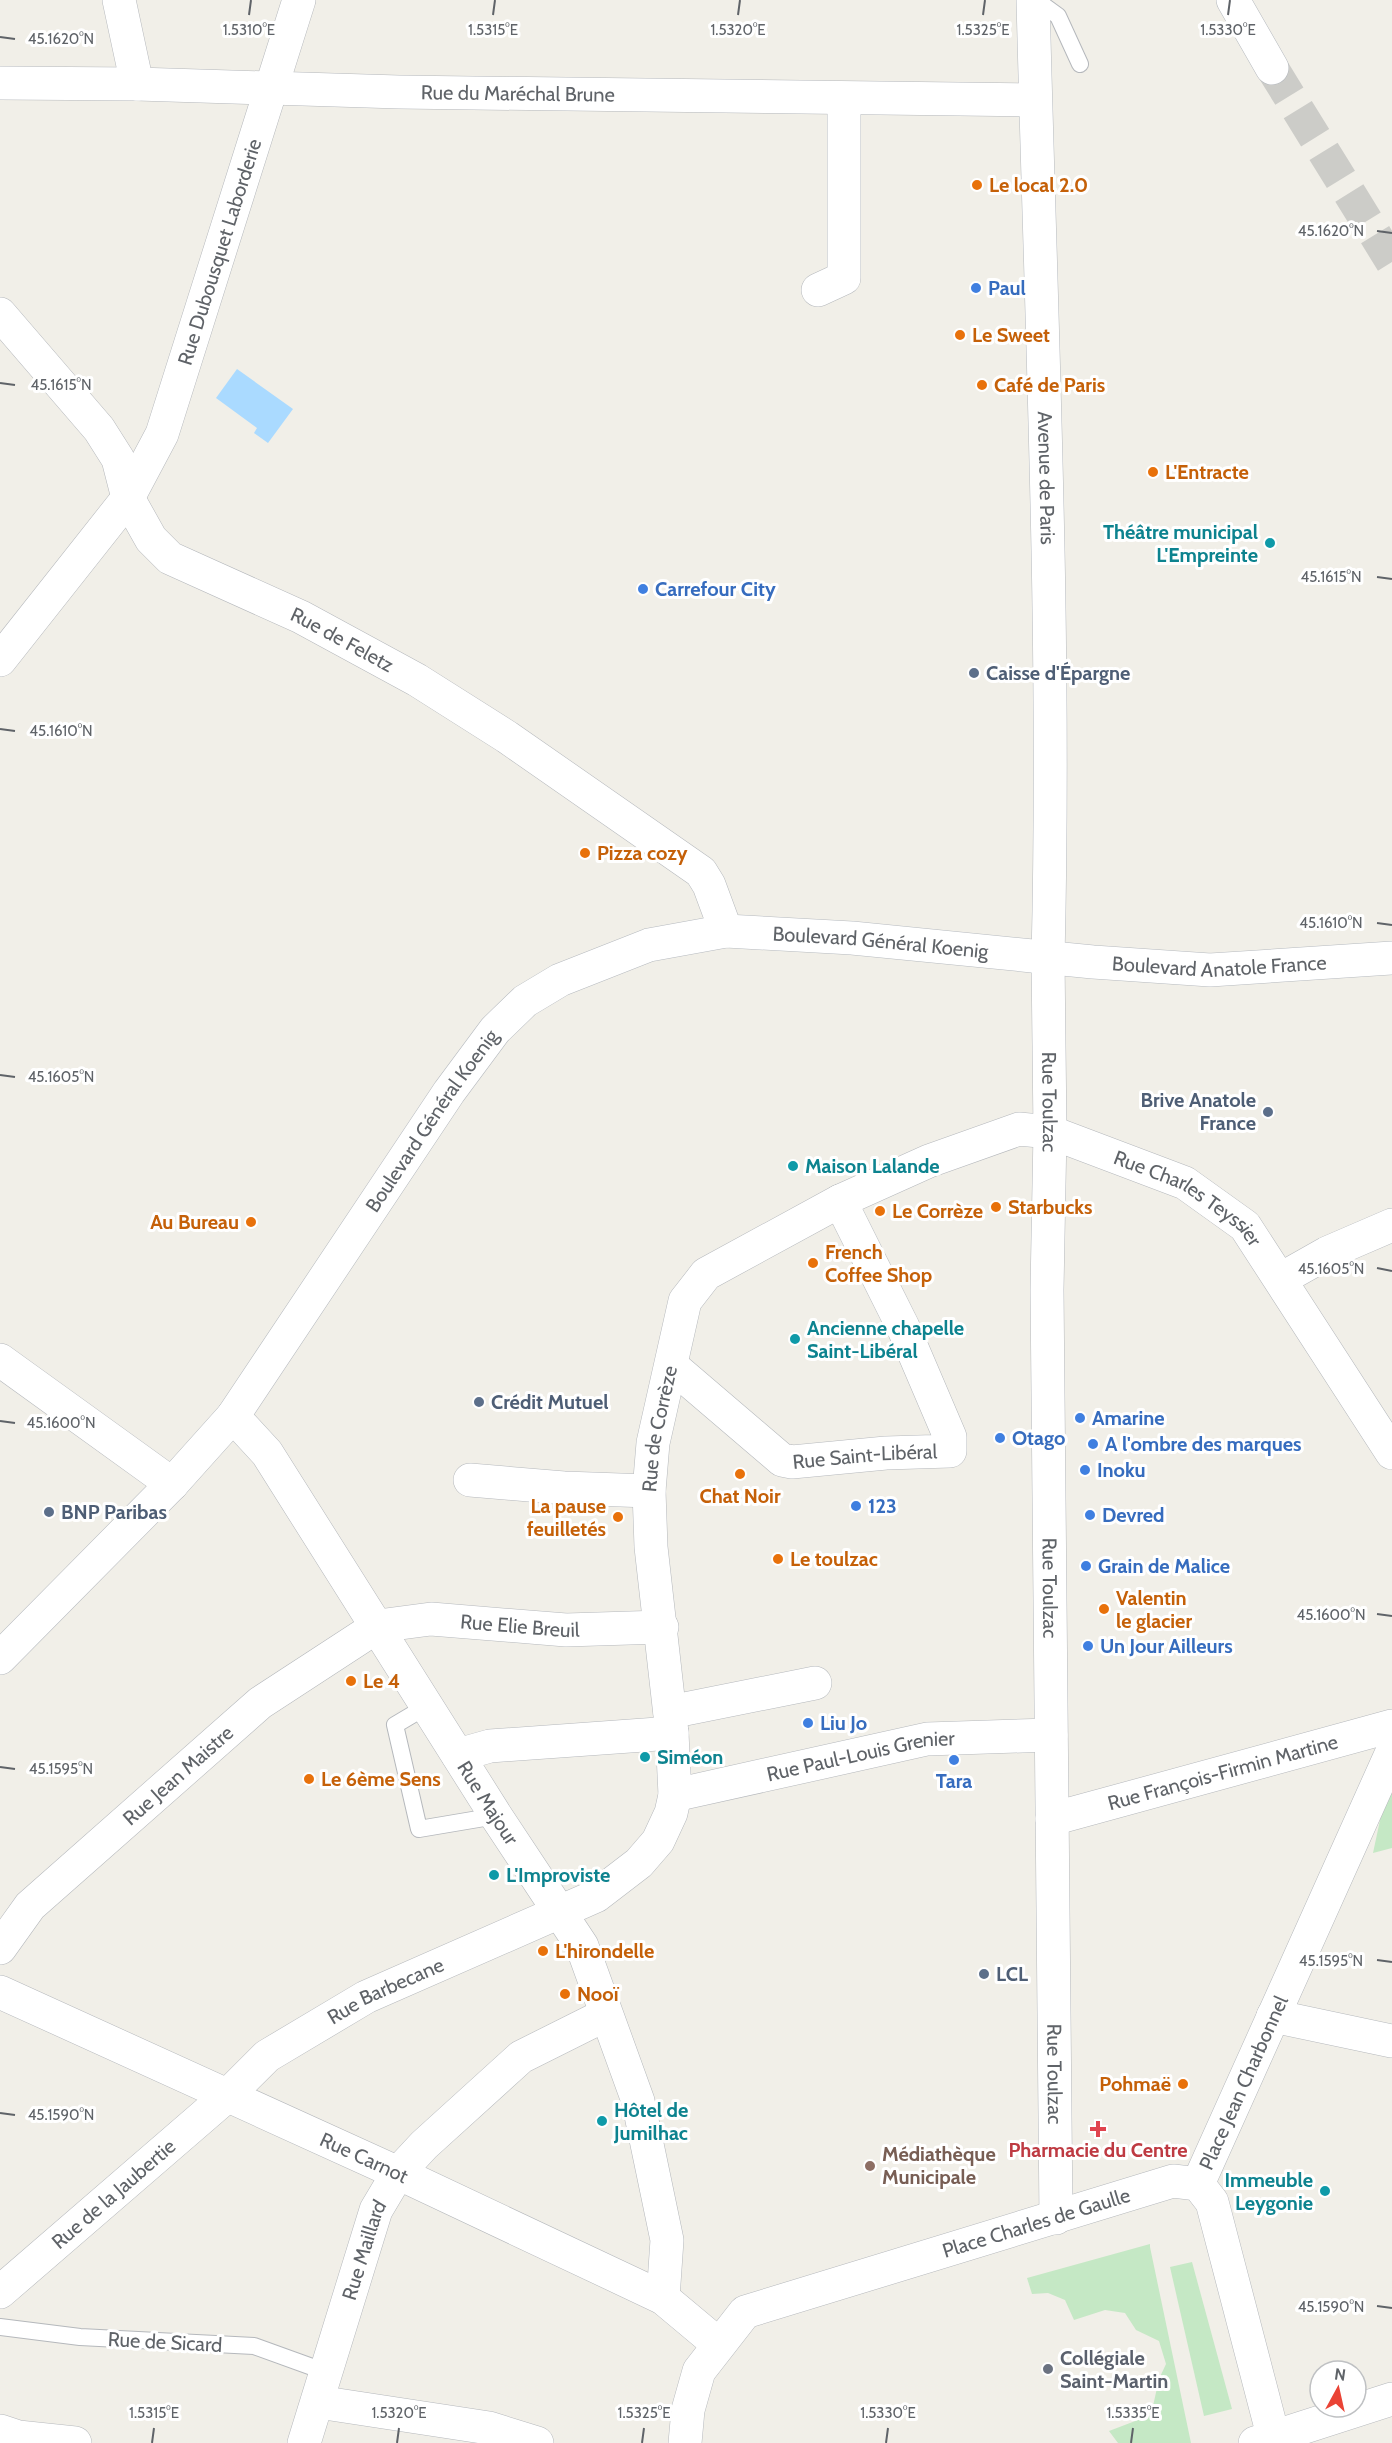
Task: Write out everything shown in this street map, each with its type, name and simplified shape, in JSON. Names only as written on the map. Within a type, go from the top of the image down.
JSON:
[{"type":"street","points":[[119,0],[137,84]]},
{"type":"street","name":"Rue Dubousquet Laborderie","points":[[0,660],[128,498],[162,434],[298,0]]},
{"type":"street","name":"Avenue de Paris","points":[[1034,0],[1047,561],[1050,871],[1048,958]]},
{"type":"street","points":[[1233,0],[1272,68]]},
{"type":"street","name":"Rue du Maréchal Brune","points":[[0,83],[844,100],[1035,100]]},
{"type":"street","points":[[818,290],[843,278],[844,100]]},
{"type":"street","name":"Rue de Feletz","points":[[0,314],[99,429],[118,459],[128,498],[152,538],[170,558],[301,617],[417,680],[507,737],[701,873],[709,885],[726,931]]},
{"type":"street","name":"Boulevard Général Koenig","points":[[0,1658],[172,1484],[233,1416],[449,1092],[495,1030],[525,1001],[560,980],[649,945],[726,931],[852,938],[1048,958]]},
{"type":"street","name":"Boulevard Anatole France","points":[[1048,958],[1210,970],[1392,958]]},
{"type":"street","name":"Rue Toulzac","points":[[1048,958],[1050,1132],[1047,1290],[1056,2218]]},
{"type":"street","name":"Rue de Corrèze","points":[[558,1913],[596,1896],[639,1863],[658,1841],[671,1813],[675,1795],[662,1627],[651,1547],[649,1491],[653,1443],[685,1301],[706,1274],[840,1201],[930,1161],[1019,1129],[1050,1132]]},
{"type":"street","name":"Rue Charles Teyssier","points":[[1050,1132],[1185,1183],[1245,1226],[1392,1454]]},
{"type":"street","name":"Rue Saint-Libéral","points":[[672,1366],[772,1454],[782,1460],[792,1462],[886,1453],[950,1451],[950,1437],[903,1327],[840,1201]]},
{"type":"street","points":[[1281,1279],[1327,1253],[1392,1225]]},
{"type":"street","points":[[0,1360],[172,1484]]},
{"type":"street","name":"Rue Majour","points":[[233,1416],[267,1453],[496,1816],[558,1913],[582,1946],[605,2015],[638,2101],[667,2240],[663,2298]]},
{"type":"street","points":[[470,1480],[564,1488],[649,1491]]},
{"type":"street","name":"Rue Elie Breuil","points":[[378,1626],[431,1619],[566,1630],[662,1627]]},
{"type":"street","name":"Rue Jean Maistre","points":[[0,1948],[30,1906],[260,1703],[378,1626]]},
{"type":"street","points":[[458,1755],[490,1746],[671,1722],[815,1683]]},
{"type":"street","name":"Rue François-Firmin Martine","points":[[1052,1819],[1392,1726]]},
{"type":"street","name":"Rue Paul-Louis Grenier","points":[[675,1795],[927,1739],[1051,1735]]},
{"type":"street","name":"Place Jean Charbonnel","points":[[1198,2184],[1392,1752]]},
{"type":"street","name":"Rue Barbecane","points":[[228,2095],[267,2056],[366,1997],[558,1913]]},
{"type":"street","name":"Rue Carnot","points":[[0,1992],[398,2173],[663,2298],[718,2344]]},
{"type":"street","name":"Rue Maillard","points":[[304,2443],[376,2210],[398,2173],[424,2145],[521,2056],[605,2015]]},
{"type":"street","points":[[1273,2016],[1392,2041]]},
{"type":"street","name":"Rue de la Jaubertie","points":[[0,2292],[228,2095]]},
{"type":"street","name":"Place Charles de Gaulle","points":[[685,2443],[688,2410],[699,2372],[718,2344],[745,2312],[1173,2181],[1198,2184]]},
{"type":"street","points":[[1198,2184],[1212,2202],[1268,2441],[1392,2399]]},
{"type":"street","points":[[322,2387],[489,2428],[537,2443]]},
{"type":"street","points":[[12,2437],[75,2443]]},
{"type":"lane","points":[[1034,0],[1058,16],[1080,64]]},
{"type":"lane","points":[[427,1706],[395,1725],[419,1829],[496,1816]]},
{"type":"lane","name":"Rue de Sicard","points":[[0,2327],[80,2337],[254,2346],[322,2387]]},
{"type":"green space","points":[[1392,1764],[1392,1848],[1373,1853]]},
{"type":"green space","points":[[1150,2244],[1191,2443],[1118,2443],[1109,2431],[1151,2415],[1159,2379],[1166,2364],[1159,2341],[1136,2330],[1125,2313],[1105,2310],[1074,2320],[1065,2300],[1048,2293],[1032,2294],[1027,2278]]},
{"type":"green space","points":[[1192,2262],[1232,2409],[1204,2416],[1170,2267]]},
{"type":"water","points":[[237,369],[293,409],[268,443],[254,433],[257,428],[216,398]]},
{"type":"tunnel","points":[[1272,68],[1392,262]]},
{"type":"place","name":"Le local 2.0","points":[[977,185]]},
{"type":"place","name":"Paul","points":[[976,288]]},
{"type":"place","name":"Le Sweet","points":[[960,335]]},
{"type":"place","name":"Café de Paris","points":[[982,385]]},
{"type":"place","name":"L'Entracte","points":[[1153,472]]},
{"type":"place","name":"Théâtre municipal L'Empreinte","points":[[1270,543]]},
{"type":"place","name":"Carrefour City","points":[[643,589]]},
{"type":"place","name":"Caisse d'Épargne","points":[[974,673]]},
{"type":"place","name":"Pizza cozy","points":[[585,853]]},
{"type":"place","name":"Brive Anatole France","points":[[1268,1112]]},
{"type":"place","name":"Maison Lalande","points":[[793,1166]]},
{"type":"place","name":"Starbucks","points":[[996,1207]]},
{"type":"place","name":"Le Corrèze","points":[[880,1211]]},
{"type":"place","name":"Au Bureau","points":[[251,1222]]},
{"type":"place","name":"French Coffee Shop","points":[[813,1263]]},
{"type":"place","name":"Ancienne chapelle Saint-Libéral","points":[[795,1339]]},
{"type":"place","name":"Crédit Mutuel","points":[[479,1402]]},
{"type":"place","name":"Amarine","points":[[1080,1418]]},
{"type":"place","name":"Otago","points":[[1000,1438]]},
{"type":"place","name":"A l'ombre des marques","points":[[1093,1444]]},
{"type":"place","name":"Inoku","points":[[1085,1470]]},
{"type":"place","name":"Chat Noir","points":[[740,1474]]},
{"type":"place","name":"123","points":[[856,1506]]},
{"type":"place","name":"BNP Paribas","points":[[49,1512]]},
{"type":"place","name":"Devred","points":[[1090,1515]]},
{"type":"place","name":"La pause feuilletés","points":[[618,1517]]},
{"type":"place","name":"Le toulzac","points":[[778,1559]]},
{"type":"place","name":"Grain de Malice","points":[[1086,1566]]},
{"type":"place","name":"Valentin le glacier","points":[[1104,1609]]},
{"type":"place","name":"Un Jour Ailleurs","points":[[1088,1646]]},
{"type":"place","name":"Le 4","points":[[351,1681]]},
{"type":"place","name":"Liu Jo","points":[[808,1723]]},
{"type":"place","name":"Siméon","points":[[645,1757]]},
{"type":"place","name":"Tara","points":[[954,1760]]},
{"type":"place","name":"Le 6ème Sens","points":[[309,1779]]},
{"type":"place","name":"L'Improviste","points":[[494,1875]]},
{"type":"place","name":"L'hirondelle","points":[[543,1951]]},
{"type":"place","name":"LCL","points":[[984,1974]]},
{"type":"place","name":"Nooï","points":[[565,1994]]},
{"type":"place","name":"Pohmaë","points":[[1183,2084]]},
{"type":"place","name":"Hôtel de Jumilhac","points":[[602,2121]]},
{"type":"place","name":"Pharmacie du Centre","points":[[1098,2129]]},
{"type":"place","name":"Médiathèque Municipale","points":[[870,2166]]},
{"type":"place","name":"Immeuble Leygonie","points":[[1325,2191]]},
{"type":"place","name":"Collégiale Saint-Martin","points":[[1048,2369]]}]
